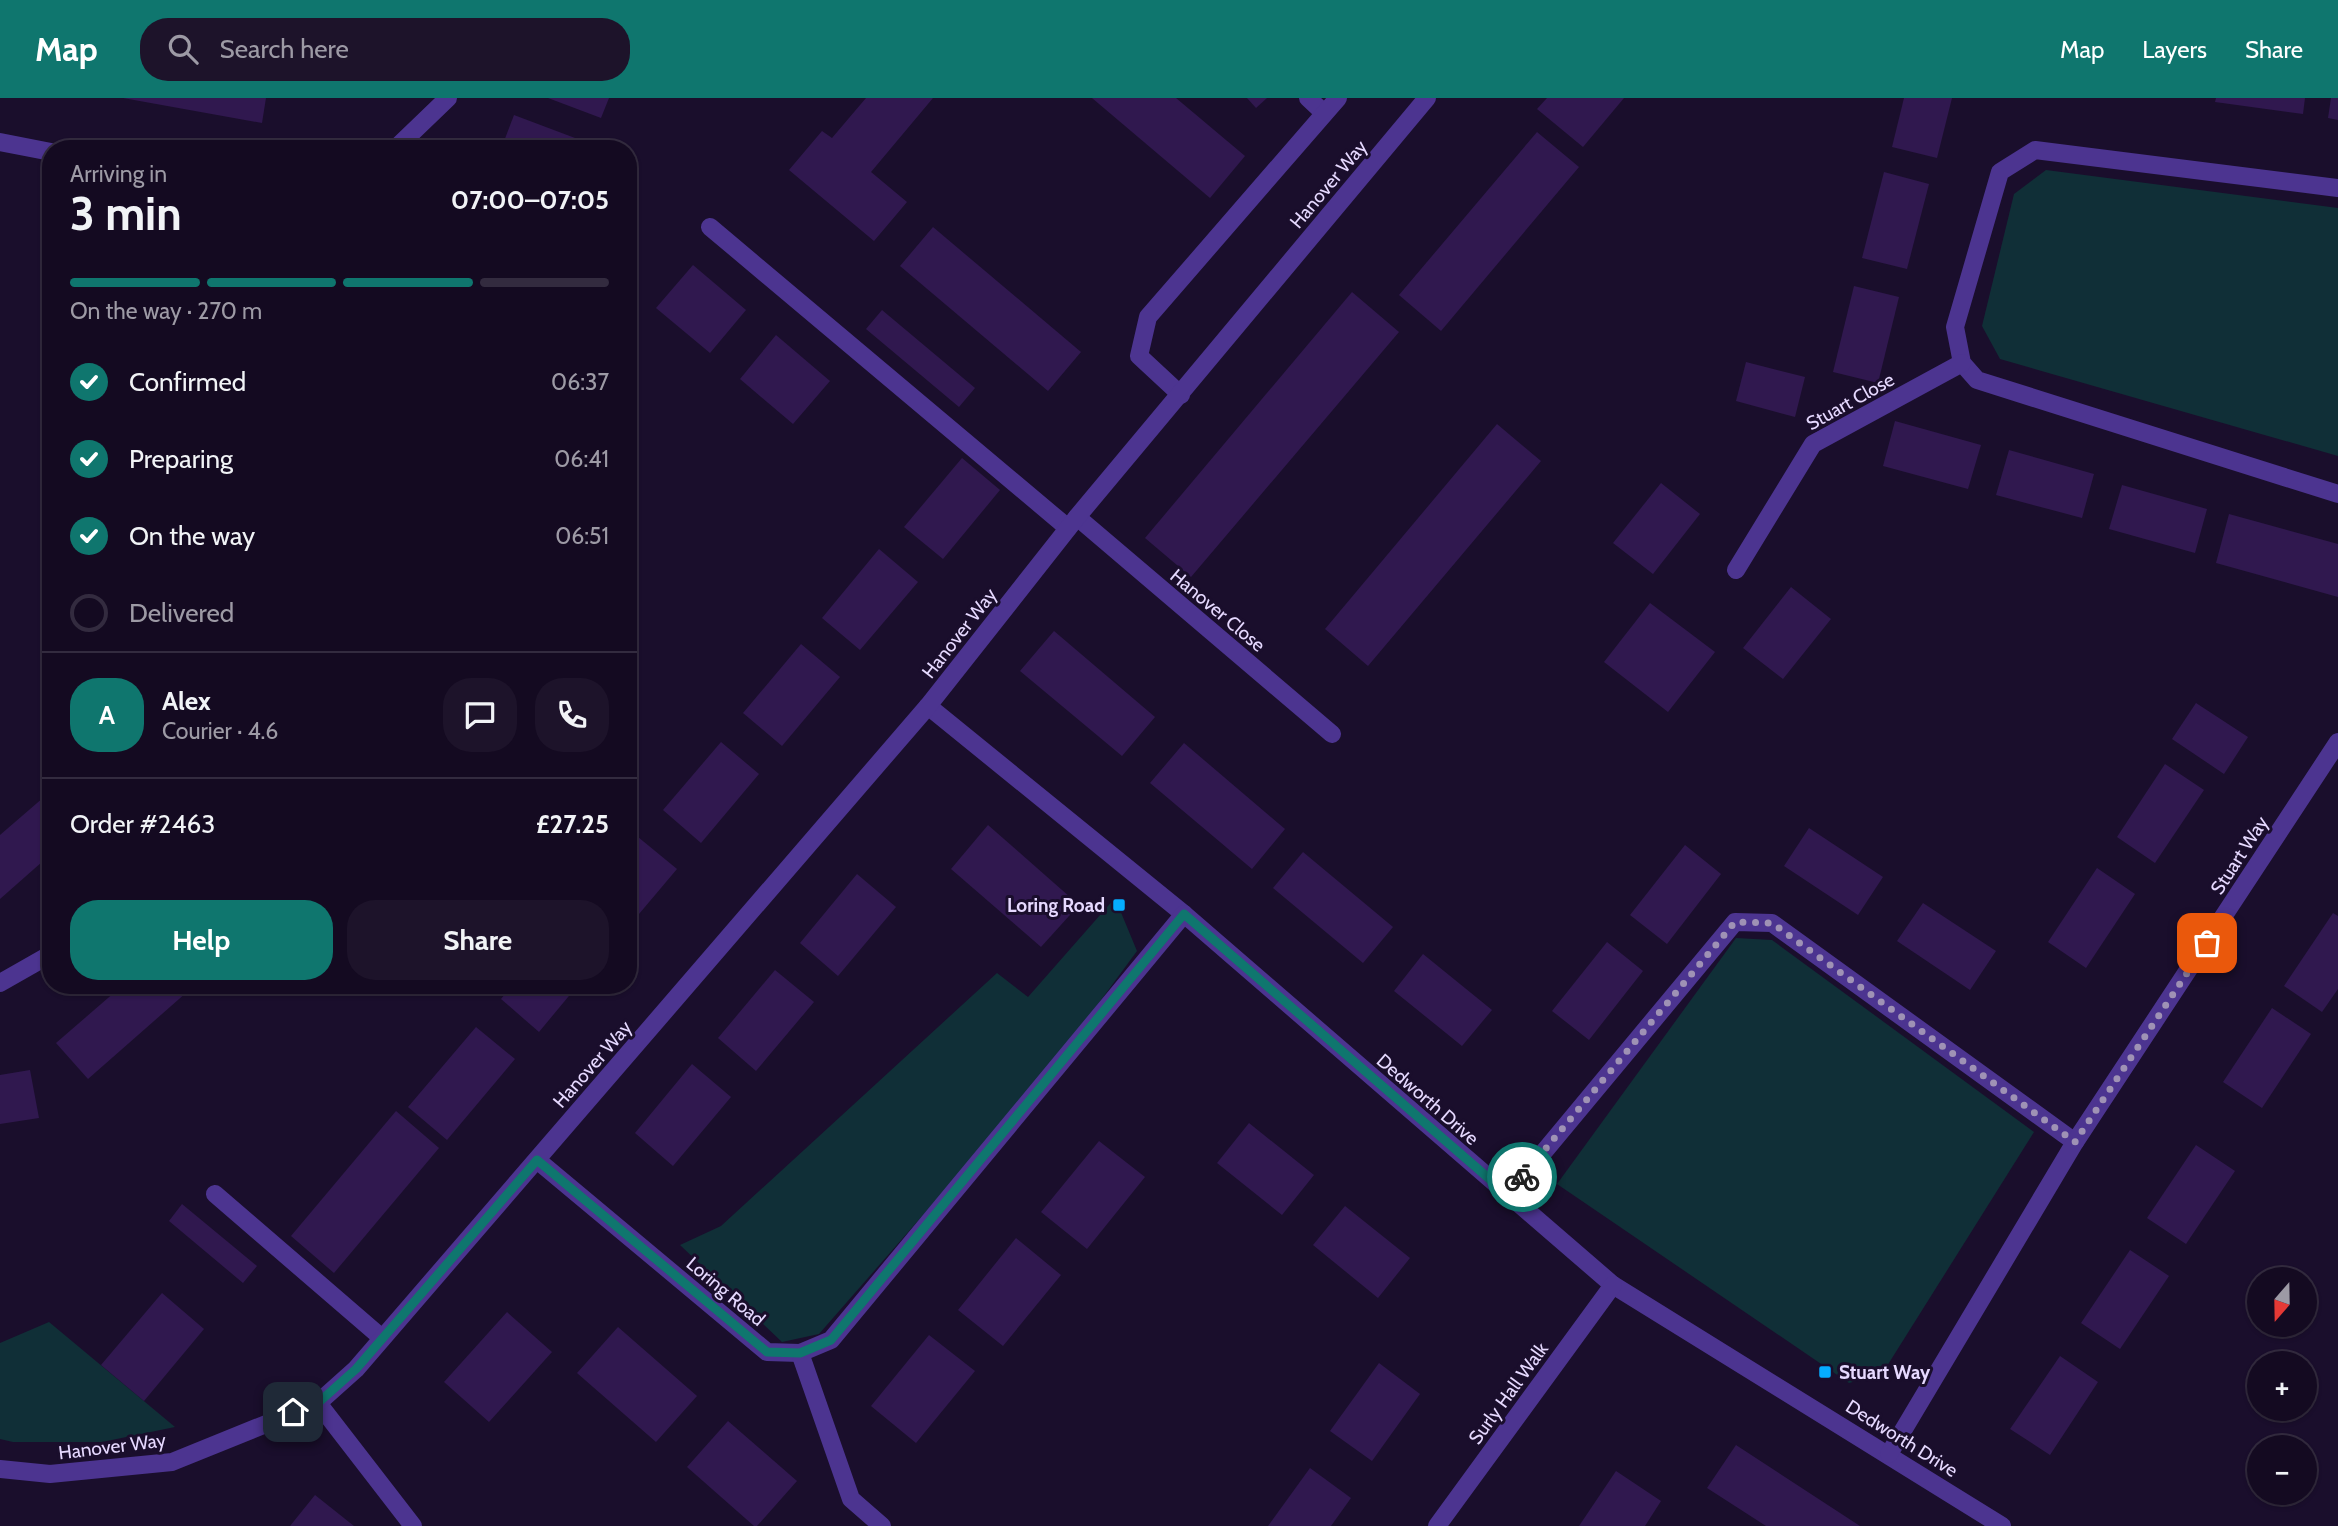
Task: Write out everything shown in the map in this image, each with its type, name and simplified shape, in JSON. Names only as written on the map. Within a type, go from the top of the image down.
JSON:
[{"type":"street","points":[[404,140],[448,98]]},
{"type":"street","points":[[1308,98],[1324,113]]},
{"type":"street","points":[[1181,395],[1139,356],[1148,317],[1338,98]]},
{"type":"street","name":"Hanover Way","points":[[0,1469],[50,1474],[172,1462],[318,1403],[356,1369],[928,706],[1072,523],[1427,98]]},
{"type":"street","points":[[0,142],[42,150]]},
{"type":"street","points":[[2338,188],[2035,150],[2000,172],[1955,327],[1962,363],[1978,380],[2338,494]]},
{"type":"street","name":"Hanover Close","points":[[710,227],[1332,734]]},
{"type":"street","name":"Stuart Close","points":[[1736,570],[1812,444],[1962,363]]},
{"type":"street","name":"Dedworth Drive","points":[[928,706],[1184,914],[1613,1285],[2002,1526]]},
{"type":"street","name":"Stuart Way","points":[[1889,1454],[2075,1142],[2338,743]]},
{"type":"street","name":"Loring Road","points":[[537,1160],[767,1352],[800,1353],[831,1340],[1184,914]]},
{"type":"street","points":[[1508,1195],[1735,922],[1772,923],[2075,1142]]},
{"type":"street","points":[[0,983],[42,959]]},
{"type":"street","points":[[215,1194],[383,1338]]},
{"type":"street","name":"Surly Hall Walk","points":[[1437,1526],[1613,1285]]},
{"type":"street","points":[[800,1353],[851,1499],[882,1526]]},
{"type":"street","points":[[318,1403],[413,1526]]},
{"type":"shaded area","points":[[2046,170],[2338,208],[2338,456],[2000,359],[1982,326],[2014,194]]},
{"type":"shaded area","points":[[1115,898],[1137,951],[1048,1072],[819,1334],[782,1342],[680,1245],[721,1226],[997,973],[1028,997]]},
{"type":"shaded area","points":[[1736,938],[1772,940],[2034,1132],[1882,1374],[1849,1383],[1557,1184]]},
{"type":"shaded area","points":[[49,1322],[175,1427],[102,1442],[13,1442],[0,1439],[0,1343]]},
{"type":"building","points":[[123,98],[266,98],[262,123]]},
{"type":"building","points":[[548,98],[609,98],[601,118]]},
{"type":"building","points":[[866,98],[933,98],[871,172],[907,202],[874,241],[789,170],[822,131],[832,138]]},
{"type":"building","points":[[1092,98],[1176,98],[1245,156],[1210,198]]},
{"type":"building","points":[[1247,98],[1267,98],[1256,108]]},
{"type":"building","points":[[1547,98],[1624,98],[1583,147],[1537,109]]},
{"type":"building","points":[[1904,98],[1952,98],[1937,158],[1892,147]]},
{"type":"building","points":[[2216,98],[2305,98],[2303,114],[2215,102]]},
{"type":"building","points":[[2331,98],[2338,98],[2338,120],[2328,118]]},
{"type":"building","points":[[514,115],[575,138],[574,140],[504,140]]},
{"type":"building","points":[[1537,132],[1579,167],[1441,331],[1399,295]]},
{"type":"building","points":[[1884,172],[1929,184],[1907,269],[1862,258]]},
{"type":"building","points":[[933,227],[1081,352],[1048,391],[900,266]]},
{"type":"building","points":[[693,265],[746,310],[710,353],[656,308]]},
{"type":"building","points":[[1854,286],[1899,297],[1878,383],[1833,372]]},
{"type":"building","points":[[1352,292],[1399,332],[1191,577],[1145,538]]},
{"type":"building","points":[[882,310],[975,388],[959,407],[866,329]]},
{"type":"building","points":[[776,335],[830,381],[793,424],[740,379]]},
{"type":"building","points":[[1746,362],[1805,377],[1795,417],[1736,401]]},
{"type":"building","points":[[1895,421],[1981,445],[1968,489],[1883,466]]},
{"type":"building","points":[[1497,424],[1541,461],[1368,666],[1325,629]]},
{"type":"building","points":[[2009,450],[2094,474],[2082,518],[1996,495]]},
{"type":"building","points":[[962,458],[1000,490],[943,559],[904,527]]},
{"type":"building","points":[[1661,483],[1700,514],[1653,574],[1613,543]]},
{"type":"building","points":[[2122,485],[2207,509],[2195,553],[2109,529]]},
{"type":"building","points":[[2229,514],[2338,544],[2338,597],[2216,563]]},
{"type":"building","points":[[879,549],[918,582],[860,650],[822,618]]},
{"type":"building","points":[[1791,587],[1831,619],[1783,679],[1743,648]]},
{"type":"building","points":[[1650,603],[1715,652],[1668,712],[1604,662]]},
{"type":"building","points":[[1054,631],[1155,717],[1122,756],[1020,671]]},
{"type":"building","points":[[801,644],[840,677],[782,746],[743,713]]},
{"type":"building","points":[[2196,703],[2248,737],[2224,774],[2172,739]]},
{"type":"building","points":[[721,742],[759,774],[701,843],[663,810]]},
{"type":"building","points":[[1184,743],[1285,829],[1252,869],[1150,783]]},
{"type":"building","points":[[2165,764],[2204,790],[2155,863],[2117,837]]},
{"type":"building","points":[[42,799],[42,862],[0,899],[0,835]]},
{"type":"building","points":[[988,825],[1079,905],[1041,947],[951,869]]},
{"type":"building","points":[[1809,828],[1883,877],[1858,915],[1784,866]]},
{"type":"building","points":[[637,838],[677,869],[637,916]]},
{"type":"building","points":[[1685,845],[1721,874],[1667,944],[1630,915]]},
{"type":"building","points":[[1303,852],[1393,927],[1363,963],[1273,888]]},
{"type":"building","points":[[2097,868],[2135,894],[2086,968],[2048,942]]},
{"type":"building","points":[[857,874],[896,907],[838,976],[800,943]]},
{"type":"building","points":[[1923,903],[1996,951],[1970,990],[1897,941]]},
{"type":"building","points":[[2333,913],[2338,916],[2338,989],[2322,1012],[2284,986]]},
{"type":"building","points":[[1607,942],[1643,971],[1589,1040],[1552,1011]]},
{"type":"building","points":[[1423,954],[1492,1010],[1462,1046],[1394,991]]},
{"type":"building","points":[[775,970],[814,1002],[756,1071],[718,1038]]},
{"type":"building","points":[[113,994],[185,994],[88,1079],[56,1043]]},
{"type":"building","points":[[505,994],[571,994],[539,1032],[501,999]]},
{"type":"building","points":[[2272,1008],[2311,1034],[2262,1108],[2223,1082]]},
{"type":"building","points":[[476,1027],[515,1059],[447,1140],[408,1107]]},
{"type":"building","points":[[692,1064],[731,1097],[673,1166],[635,1133]]},
{"type":"building","points":[[30,1070],[39,1118],[0,1124],[0,1075]]},
{"type":"building","points":[[396,1111],[439,1148],[334,1273],[291,1236]]},
{"type":"building","points":[[1249,1123],[1314,1175],[1282,1215],[1217,1163]]},
{"type":"building","points":[[1099,1141],[1145,1177],[1087,1249],[1041,1212]]},
{"type":"building","points":[[2196,1145],[2235,1171],[2186,1244],[2147,1218]]},
{"type":"building","points":[[182,1204],[257,1266],[243,1283],[169,1221]]},
{"type":"building","points":[[1345,1206],[1410,1258],[1378,1298],[1313,1245]]},
{"type":"building","points":[[1016,1238],[1061,1275],[1003,1346],[958,1310]]},
{"type":"building","points":[[2130,1250],[2169,1276],[2120,1349],[2081,1323]]},
{"type":"building","points":[[162,1293],[204,1329],[144,1401],[101,1365]]},
{"type":"building","points":[[507,1312],[552,1352],[489,1422],[444,1382]]},
{"type":"building","points":[[618,1327],[697,1396],[656,1442],[577,1373]]},
{"type":"building","points":[[929,1335],[975,1371],[916,1443],[871,1406]]},
{"type":"building","points":[[2060,1356],[2098,1382],[2050,1455],[2010,1429]]},
{"type":"building","points":[[1379,1363],[1420,1394],[1372,1461],[1330,1431]]},
{"type":"building","points":[[728,1421],[797,1481],[757,1526],[687,1467]]},
{"type":"building","points":[[1736,1445],[1860,1526],[1766,1526],[1707,1488]]},
{"type":"building","points":[[1310,1468],[1351,1498],[1331,1526],[1268,1526]]},
{"type":"building","points":[[1616,1471],[1661,1501],[1645,1526],[1579,1526]]},
{"type":"building","points":[[315,1495],[354,1526],[290,1526]]},
{"type":"way so far","points":[[1522,1177],[1735,922],[1772,923],[2075,1142],[2207,943]]},
{"type":"place","name":"Loring Road","points":[[1119,905]]},
{"type":"place","name":"Stuart Way","points":[[1825,1372]]},
{"type":"route","points":[[293,1412],[318,1403],[356,1369],[537,1160],[767,1352],[800,1353],[831,1340],[1184,914],[1508,1195],[1522,1177]]}]
